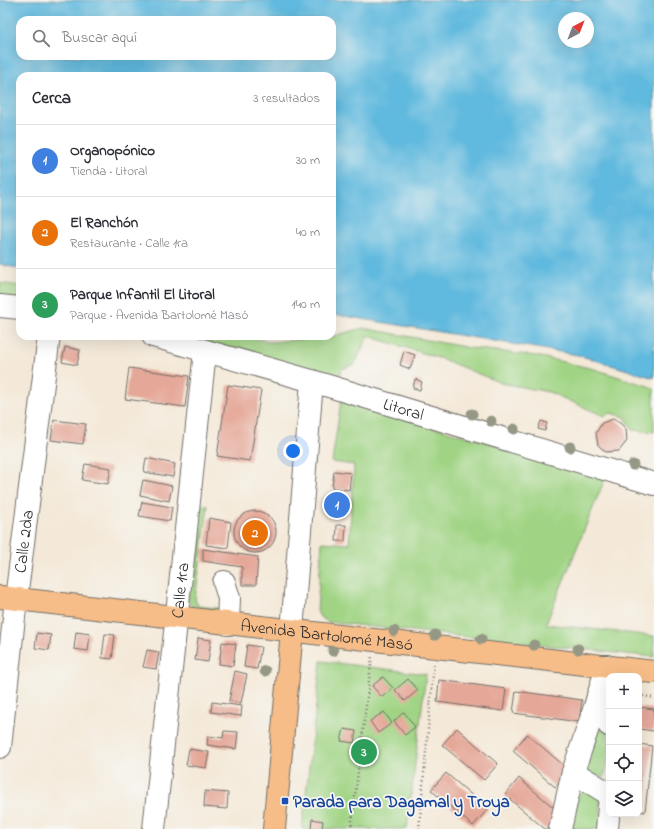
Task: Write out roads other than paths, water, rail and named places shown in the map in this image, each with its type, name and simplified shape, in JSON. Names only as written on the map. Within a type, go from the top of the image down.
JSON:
[{"type":"main road","name":"Avenida Bartolomé Masó","points":[[8,598],[654,672]]},
{"type":"main road","points":[[274,829],[292,631]]},
{"type":"street","points":[[0,306],[16,308]]},
{"type":"street","name":"Calle 2da","points":[[0,747],[8,598],[48,340]]},
{"type":"street","name":"Litoral","points":[[167,340],[312,381],[654,484]]},
{"type":"street","name":"Calle 1ra","points":[[154,829],[205,351]]},
{"type":"street","points":[[292,631],[312,381]]},
{"type":"street","points":[[224,582],[229,598],[228,624]]},
{"type":"street","points":[[560,829],[572,772],[607,666]]},
{"type":"street","points":[[598,695],[606,716]]},
{"type":"street","points":[[572,772],[606,792]]},
{"type":"street","points":[[607,829],[608,817]]},
{"type":"water","points":[[0,0],[654,0],[654,378],[578,355],[336,315],[336,72],[16,72],[16,268],[0,264]]},
{"type":"place","name":"Organopónico","points":[[337,505]]},
{"type":"place","name":"El Ranchón","points":[[255,533]]},
{"type":"place","name":"Parque Infantil El Litoral","points":[[364,752]]},
{"type":"place","name":"Parada para Dagamal y Troya","points":[[285,801]]}]
